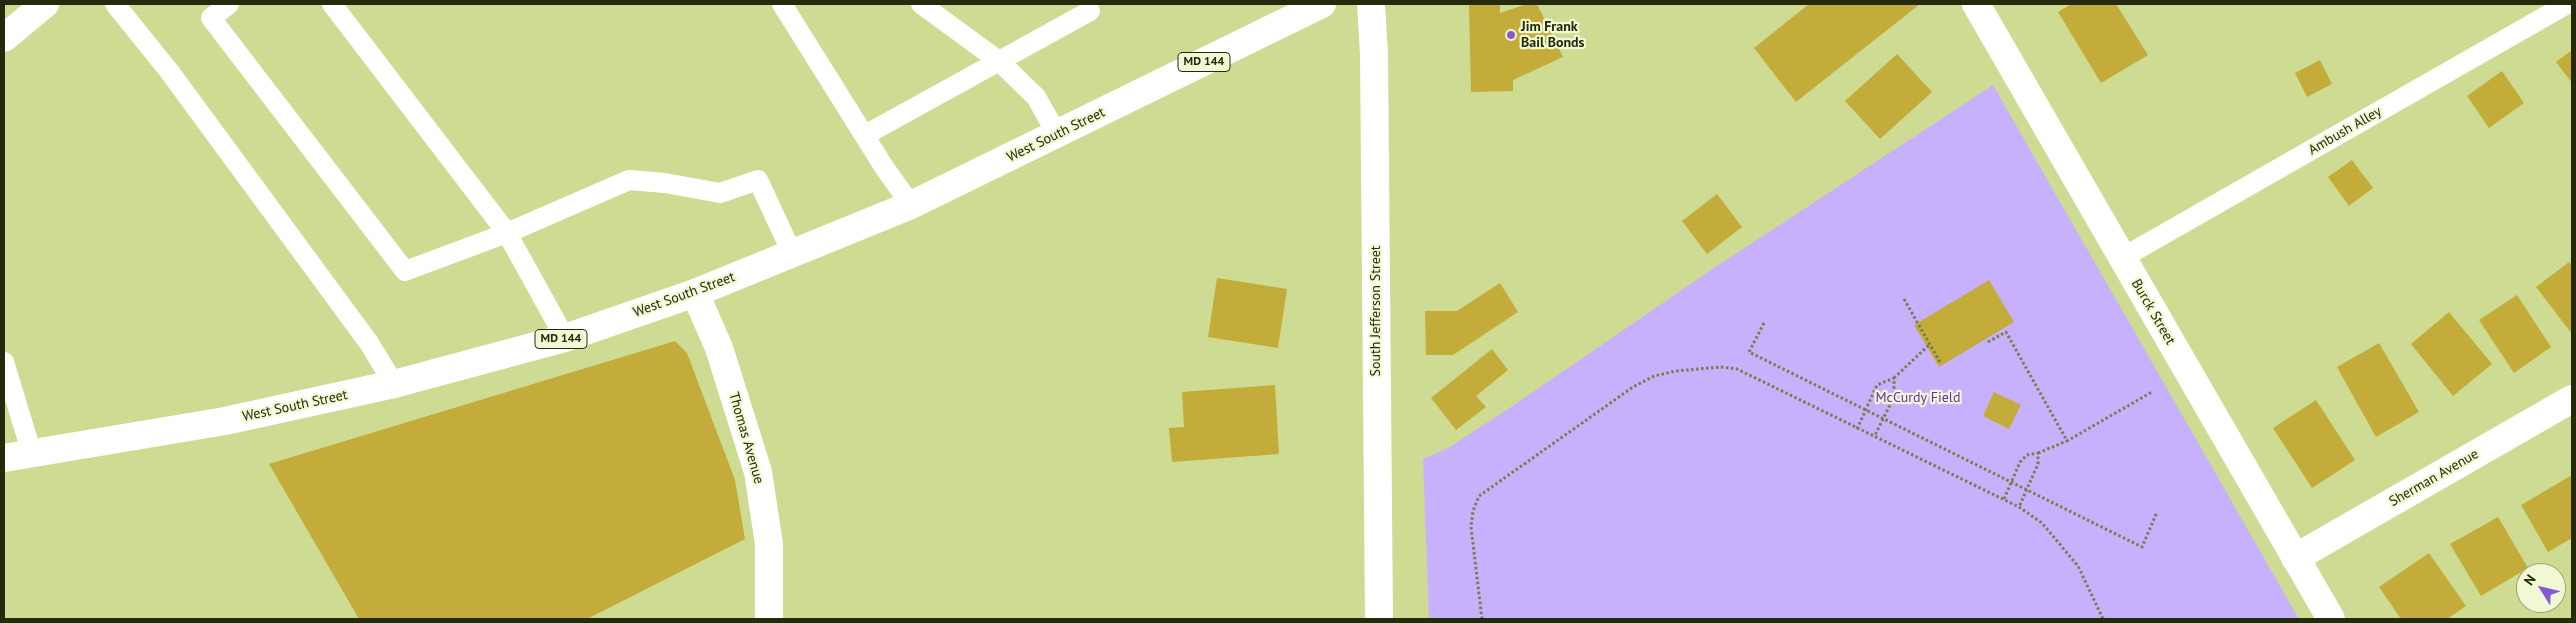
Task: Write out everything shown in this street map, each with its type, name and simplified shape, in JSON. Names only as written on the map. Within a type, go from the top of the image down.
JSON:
[{"type":"main road","points":[[6,33],[45,4]]},
{"type":"main road","name":"West South Street","points":[[4,458],[225,421],[394,384],[565,338],[695,293],[911,205],[1322,4]]},
{"type":"main road","name":"South Jefferson Street","points":[[1371,4],[1374,54],[1379,619]]},
{"type":"main road","name":"Burck Street","points":[[1976,4],[2331,619]]},
{"type":"main road","name":"Thomas Avenue","points":[[695,293],[719,348],[758,472],[769,544],[769,619]]},
{"type":"main road","name":"Sherman Avenue","points":[[2295,558],[2572,399]]},
{"type":"lane","points":[[115,4],[169,72],[369,343],[394,384]]},
{"type":"lane","points":[[229,4],[211,18],[406,271],[507,233],[629,180],[665,183],[720,193],[758,180],[792,253]]},
{"type":"lane","points":[[332,4],[507,233],[565,338]]},
{"type":"lane","points":[[782,4],[884,167],[911,205]]},
{"type":"lane","points":[[921,4],[999,61],[1036,97],[1057,134]]},
{"type":"lane","name":"Ambush Alley","points":[[2122,258],[2567,4]]},
{"type":"lane","points":[[865,135],[1090,11]]},
{"type":"lane","points":[[4,364],[32,454]]},
{"type":"path","points":[[1904,299],[1941,364]]},
{"type":"path","points":[[1764,323],[1749,352],[2142,548],[2157,512]]},
{"type":"path","points":[[1988,342],[2006,332],[2068,441]]},
{"type":"path","points":[[1857,429],[1877,385],[1894,378],[1930,344]]},
{"type":"path","points":[[1482,619],[1471,527],[1473,511],[1478,496],[1633,387],[1654,376],[1696,368],[1721,367],[1736,369],[2004,500],[2042,523],[2078,566],[2104,619]]},
{"type":"path","points":[[1874,437],[1894,397],[1894,378]]},
{"type":"path","points":[[2004,500],[2020,462],[2027,454],[2038,454],[2068,441],[2152,392]]},
{"type":"path","points":[[2019,508],[2038,464],[2038,454]]},
{"type":"green space","name":"McCurdy Field","points":[[1993,85],[2299,619],[1429,619],[1423,459],[1450,447],[1511,407],[1711,270]]},
{"type":"building","name":"Jim Frank Bail Bonds","points":[[1469,4],[1500,4],[1500,13],[1527,4],[1537,4],[1563,57],[1513,80],[1513,91],[1471,92]]},
{"type":"building","points":[[1809,4],[1920,4],[1796,102],[1754,48]]},
{"type":"building","points":[[2071,4],[2116,4],[2148,55],[2101,83],[2058,12]]},
{"type":"building","points":[[2572,50],[2572,83],[2556,62]]},
{"type":"building","points":[[1897,54],[1932,92],[1880,139],[1845,101]]},
{"type":"building","points":[[2320,60],[2332,84],[2307,97],[2295,73]]},
{"type":"building","points":[[2502,71],[2524,103],[2489,128],[2467,96]]},
{"type":"building","points":[[2352,160],[2373,188],[2349,206],[2328,177]]},
{"type":"building","points":[[1717,194],[1742,227],[1707,254],[1682,221]]},
{"type":"building","points":[[2569,262],[2572,267],[2572,334],[2536,287]]},
{"type":"building","points":[[1217,278],[1287,289],[1278,348],[1208,337]]},
{"type":"building","points":[[1989,280],[2014,322],[1939,367],[1914,325]]},
{"type":"building","points":[[1500,283],[1518,312],[1453,355],[1426,355],[1425,311],[1457,311]]},
{"type":"building","points":[[2517,295],[2551,347],[2514,373],[2479,320]]},
{"type":"building","points":[[2449,312],[2492,364],[2453,396],[2411,344]]},
{"type":"building","points":[[675,341],[687,353],[735,480],[745,539],[587,619],[359,619],[269,464]]},
{"type":"building","points":[[2379,343],[2419,412],[2376,437],[2337,367]]},
{"type":"building","points":[[1492,349],[1508,370],[1476,396],[1486,407],[1456,430],[1431,398]]},
{"type":"building","points":[[1275,385],[1279,454],[1172,462],[1169,428],[1184,427],[1182,392]]},
{"type":"building","points":[[1994,392],[2021,405],[2009,429],[1983,416]]},
{"type":"building","points":[[2316,400],[2355,460],[2312,488],[2273,428]]},
{"type":"building","points":[[2572,475],[2572,538],[2548,552],[2521,505]]},
{"type":"building","points":[[2498,517],[2525,563],[2516,563],[2516,575],[2481,596],[2450,544]]},
{"type":"building","points":[[2429,553],[2466,606],[2447,619],[2401,619],[2379,587]]},
{"type":"place","name":"Jim Frank Bail Bonds","points":[[1511,35]]}]
